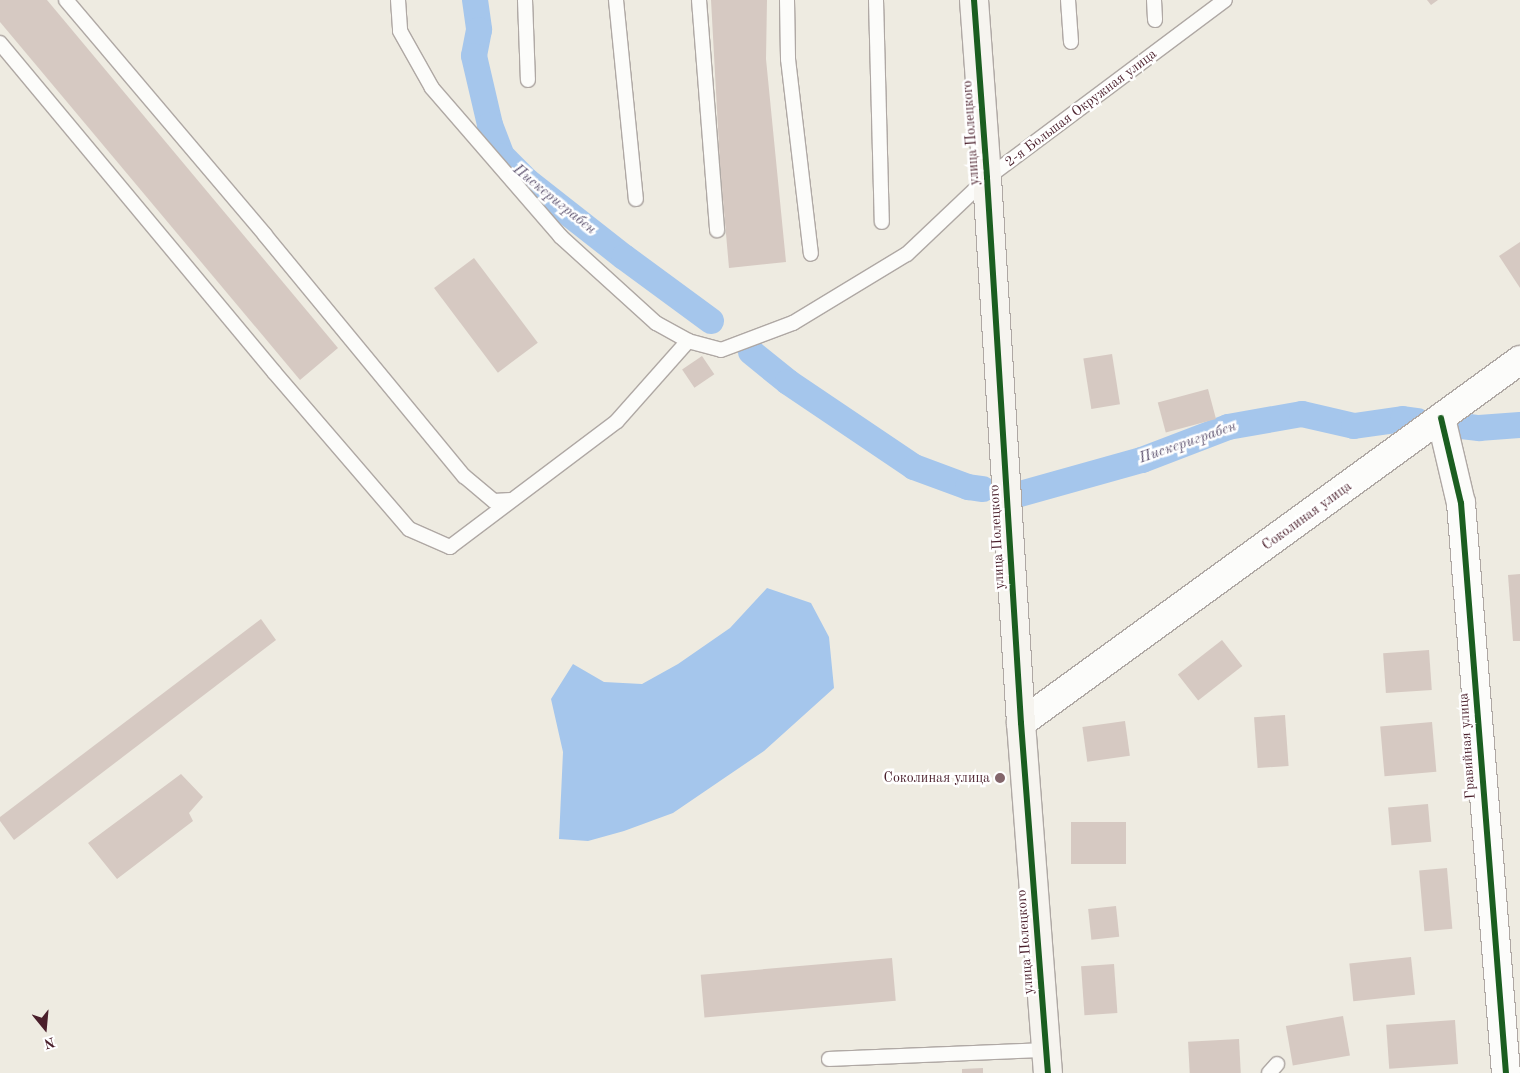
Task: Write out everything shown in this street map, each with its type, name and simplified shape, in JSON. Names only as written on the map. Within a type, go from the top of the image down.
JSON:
[{"type":"street","name":"улица Полецкого","points":[[974,0],[987,178],[1020,723],[1047,1061]]},
{"type":"street","name":"Соколиная улица","points":[[1020,723],[1520,360]]},
{"type":"street","name":"Гравийная улица","points":[[1441,418],[1461,504],[1506,1073]]},
{"type":"lane","points":[[66,0],[265,235],[464,476],[494,501],[511,500]]},
{"type":"lane","name":"2-я Большая Окружная улица","points":[[398,0],[400,31],[432,88],[560,236],[656,322],[688,341],[721,350],[793,323],[907,254],[987,178],[1225,0]]},
{"type":"lane","points":[[525,0],[528,80]]},
{"type":"lane","points":[[616,0],[636,199]]},
{"type":"lane","points":[[699,0],[717,230]]},
{"type":"lane","points":[[787,0],[788,59],[811,254]]},
{"type":"lane","points":[[876,0],[882,222]]},
{"type":"lane","points":[[1068,0],[1070,42]]},
{"type":"lane","points":[[1154,0],[1155,20]]},
{"type":"lane","points":[[0,42],[274,372],[408,529],[450,547],[616,421],[688,341]]},
{"type":"lane","points":[[829,1059],[1047,1061]]},
{"type":"water","points":[[767,588],[811,603],[829,637],[834,688],[764,751],[673,813],[624,831],[588,841],[559,839],[563,752],[551,699],[573,664],[604,682],[642,684],[678,664],[730,628]]},
{"type":"building","points":[[0,0],[47,0],[338,348],[300,380],[0,22]]},
{"type":"building","points":[[711,0],[767,0],[766,59],[786,262],[729,268],[720,165]]},
{"type":"building","points":[[1427,0],[1438,0],[1431,5]]},
{"type":"building","points":[[1520,242],[1520,288],[1499,256]]},
{"type":"building","points":[[474,258],[538,343],[498,373],[434,288]]},
{"type":"building","points":[[1112,354],[1120,404],[1091,409],[1083,359]]},
{"type":"building","points":[[702,356],[714,374],[694,388],[682,369]]},
{"type":"building","points":[[1208,389],[1216,419],[1166,432],[1158,402]]},
{"type":"building","points":[[1520,574],[1520,641],[1513,641],[1508,575]]},
{"type":"building","points":[[261,619],[276,640],[14,840],[0,821],[0,817]]},
{"type":"building","points":[[1222,640],[1242,666],[1198,700],[1178,674]]},
{"type":"building","points":[[1429,650],[1432,690],[1386,693],[1383,653]]},
{"type":"building","points":[[1285,715],[1289,766],[1258,768],[1254,717]]},
{"type":"building","points":[[1125,721],[1130,756],[1087,762],[1082,727]]},
{"type":"building","points":[[1432,722],[1436,772],[1385,776],[1380,727]]},
{"type":"building","points":[[181,774],[203,797],[189,813],[193,821],[117,879],[88,843]]},
{"type":"building","points":[[1428,804],[1431,842],[1391,845],[1388,807]]},
{"type":"building","points":[[1071,822],[1126,822],[1126,864],[1071,864]]},
{"type":"building","points":[[1447,868],[1452,929],[1424,931],[1419,870]]},
{"type":"building","points":[[1116,906],[1119,937],[1091,940],[1088,909]]},
{"type":"building","points":[[1411,957],[1415,995],[1353,1001],[1349,963]]},
{"type":"building","points":[[892,958],[896,1001],[704,1018],[701,975]]},
{"type":"building","points":[[1114,964],[1117,1013],[1084,1015],[1081,966]]},
{"type":"building","points":[[1343,1016],[1350,1055],[1293,1065],[1286,1026]]},
{"type":"building","points":[[1455,1020],[1458,1064],[1389,1069],[1386,1025]]},
{"type":"building","points":[[1239,1039],[1241,1073],[1190,1073],[1188,1042]]},
{"type":"building","points":[[983,1068],[983,1073],[962,1073],[962,1069]]},
{"type":"waterway","name":"Пискериграбен","points":[[475,0],[479,30],[474,56],[490,125],[502,156],[527,181],[624,257],[711,321]]},
{"type":"waterway","name":"Пискериграбен","points":[[751,352],[788,382],[914,467],[968,487],[983,489]]},
{"type":"waterway","name":"Пискериграбен","points":[[1020,494],[1142,460],[1228,427],[1302,414],[1354,426],[1403,419],[1418,421]]},
{"type":"waterway","name":"Пискериграбен","points":[[1453,425],[1479,428],[1520,425]]},
{"type":"cycle path","points":[[974,0],[1021,723],[1048,1073]]},
{"type":"cycle path","points":[[1441,418],[1461,503],[1506,1073]]},
{"type":"place","name":"Соколиная улица","points":[[1000,778]]}]
